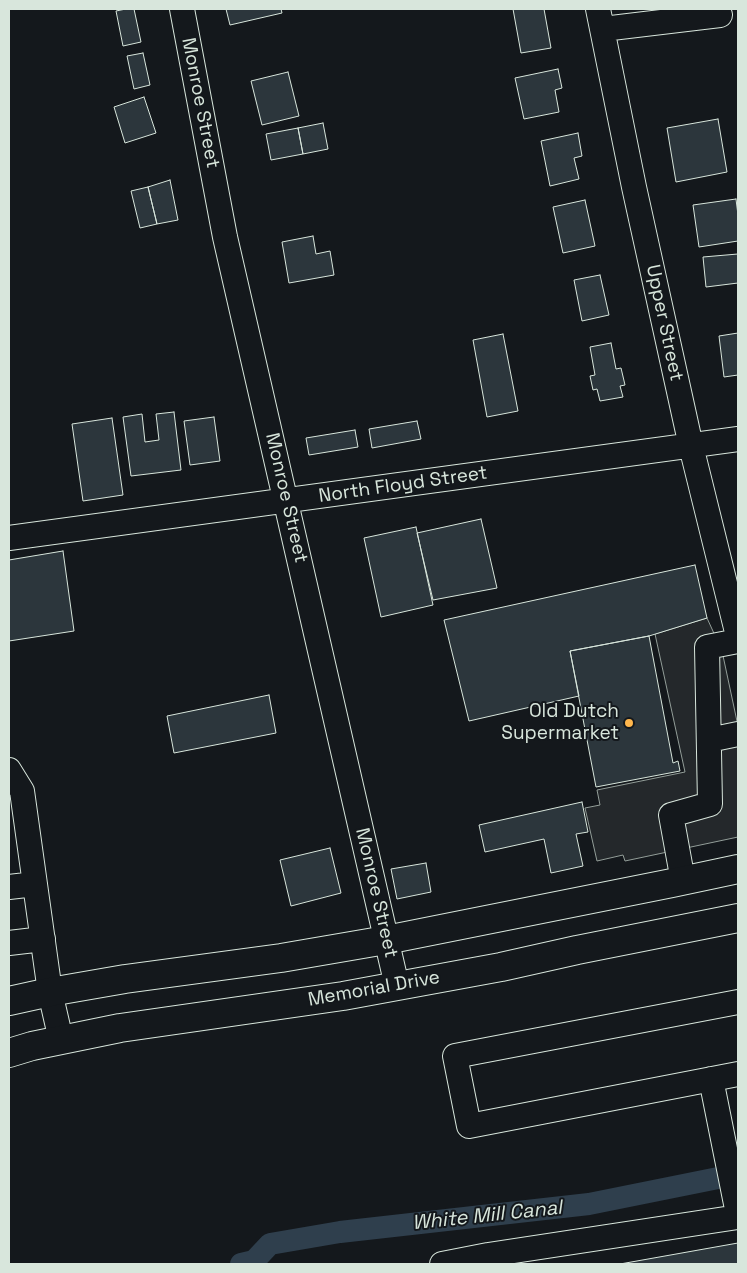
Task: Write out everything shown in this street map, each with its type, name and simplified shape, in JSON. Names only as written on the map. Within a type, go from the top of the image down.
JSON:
[{"type":"main road","points":[[9,1001],[125,979],[281,958],[386,940],[738,869]]},
{"type":"main road","name":"Memorial Drive","points":[[9,1054],[32,1046],[120,1028],[342,996],[501,967],[738,918]]},
{"type":"street","name":"Monroe Street","points":[[182,9],[226,237],[397,986]]},
{"type":"street","points":[[601,19],[720,15]]},
{"type":"street","name":"Upper Street","points":[[601,19],[634,187],[691,446],[738,636]]},
{"type":"street","name":"North Floyd Street","points":[[9,538],[738,439]]},
{"type":"street","points":[[683,881],[671,815],[710,804],[707,647],[738,642]]},
{"type":"street","points":[[709,740],[738,734]]},
{"type":"street","points":[[9,770],[22,791],[18,826],[35,884],[50,992],[61,1040]]},
{"type":"street","points":[[9,887],[35,884]]},
{"type":"street","points":[[9,943],[43,939]]},
{"type":"street","points":[[738,1002],[456,1056],[469,1126],[738,1074]]},
{"type":"street","points":[[442,1264],[737,1208],[711,1079]]},
{"type":"shaded area","points":[[707,618],[722,651],[738,726],[738,837],[625,861],[623,855],[597,861],[585,808],[600,805],[597,790],[685,772],[655,634]]},
{"type":"building","points":[[134,9],[141,42],[123,46],[116,11]]},
{"type":"building","points":[[226,9],[281,9],[282,13],[230,25]]},
{"type":"building","points":[[513,9],[544,9],[551,48],[521,53]]},
{"type":"building","points":[[143,53],[150,85],[134,89],[127,56]]},
{"type":"building","points":[[558,69],[562,88],[555,90],[559,112],[524,119],[515,78]]},
{"type":"building","points":[[288,72],[299,116],[262,125],[251,81]]},
{"type":"building","points":[[144,97],[156,133],[125,143],[114,107]]},
{"type":"building","points":[[718,119],[727,172],[676,182],[667,128]]},
{"type":"building","points":[[323,123],[328,149],[303,154],[298,128]]},
{"type":"building","points":[[298,128],[303,154],[271,160],[266,134]]},
{"type":"building","points":[[578,133],[582,156],[574,158],[579,179],[550,186],[541,141]]},
{"type":"building","points":[[170,180],[178,220],[157,224],[148,187]]},
{"type":"building","points":[[148,187],[157,224],[140,228],[131,191]]},
{"type":"building","points":[[736,199],[738,241],[699,247],[693,205]]},
{"type":"building","points":[[585,200],[595,246],[563,253],[553,207]]},
{"type":"building","points":[[313,236],[316,254],[330,251],[334,275],[289,283],[282,242]]},
{"type":"building","points":[[738,254],[738,283],[706,287],[703,257]]},
{"type":"building","points":[[600,275],[609,315],[582,321],[574,280]]},
{"type":"building","points":[[738,333],[738,375],[724,377],[719,336]]},
{"type":"building","points":[[503,334],[518,411],[487,417],[473,340]]},
{"type":"building","points":[[611,343],[616,369],[621,368],[625,385],[620,386],[623,397],[600,401],[597,389],[593,390],[590,376],[595,375],[590,347]]},
{"type":"building","points":[[174,412],[181,470],[131,476],[123,417],[142,414],[145,442],[159,440],[156,414]]},
{"type":"building","points":[[214,417],[220,461],[190,465],[184,421]]},
{"type":"building","points":[[112,418],[123,495],[83,501],[72,424]]},
{"type":"building","points":[[417,421],[421,439],[372,448],[369,429]]},
{"type":"building","points":[[355,430],[358,447],[309,455],[306,438]]},
{"type":"building","points":[[481,519],[497,588],[433,600],[417,533]]},
{"type":"building","points":[[416,527],[433,605],[381,617],[364,538]]},
{"type":"building","points":[[63,551],[74,631],[9,641],[9,560]]},
{"type":"building","points":[[695,565],[707,618],[649,636],[570,651],[579,696],[469,721],[444,620]]},
{"type":"building","points":[[649,636],[673,763],[678,761],[680,771],[596,787],[570,651]]},
{"type":"building","points":[[269,695],[276,733],[174,753],[167,716]]},
{"type":"building","points":[[582,802],[588,832],[576,834],[583,866],[551,873],[544,839],[485,852],[479,825]]},
{"type":"building","points":[[330,848],[341,893],[291,906],[280,860]]},
{"type":"building","points":[[426,863],[431,892],[397,899],[391,869]]},
{"type":"building","points":[[738,1243],[738,1264],[620,1264]]},
{"type":"waterway","name":"White Mill Canal","points":[[241,1264],[254,1261],[270,1244],[340,1232],[589,1204],[738,1174]]},
{"type":"place","name":"Old Dutch Supermarket","points":[[629,723]]}]
